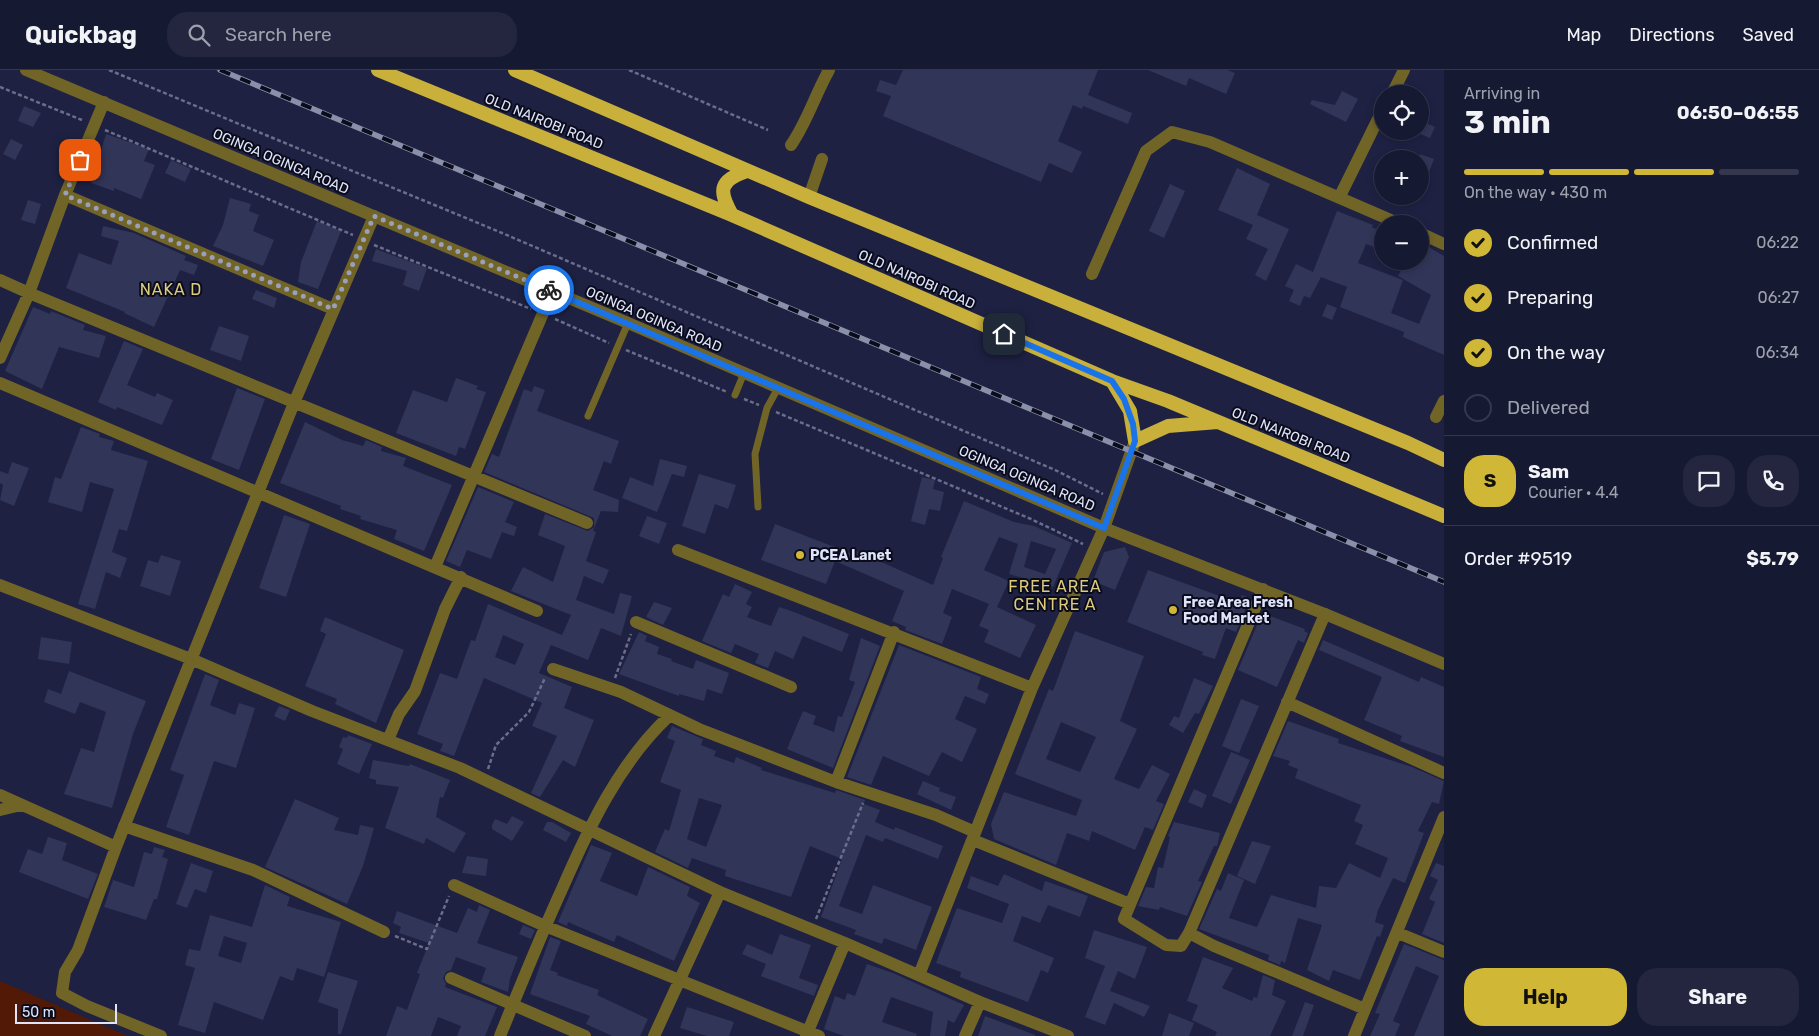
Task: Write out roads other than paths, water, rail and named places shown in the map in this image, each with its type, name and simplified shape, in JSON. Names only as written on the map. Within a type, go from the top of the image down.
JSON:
[{"type":"highway","name":"OLD NAIROBI ROAD","points":[[378,70],[732,215],[1112,381],[1218,422],[1444,516]]},
{"type":"highway","points":[[515,70],[809,197],[1398,439],[1444,460]]},
{"type":"highway","points":[[732,215],[722,194],[725,184],[734,176],[748,171]]},
{"type":"highway","points":[[1112,381],[1130,411],[1135,441],[1168,426],[1218,422]]},
{"type":"street","name":"OGINGA OGINGA ROAD","points":[[26,70],[374,216],[742,377],[1104,528],[1263,589],[1444,664]]},
{"type":"street","points":[[791,145],[801,130],[807,113],[829,70]]},
{"type":"street","points":[[1396,85],[1404,70]]},
{"type":"street","points":[[0,358],[29,293],[65,195],[104,102]]},
{"type":"street","points":[[1340,196],[1374,127]]},
{"type":"street","points":[[1092,274],[1146,151],[1172,132],[1210,142],[1381,215]]},
{"type":"street","points":[[809,197],[822,159]]},
{"type":"street","points":[[65,195],[333,309]]},
{"type":"street","points":[[161,1036],[86,1006],[62,993],[65,972],[78,950],[124,826],[191,658],[260,492],[294,403],[374,216]]},
{"type":"street","points":[[1429,237],[1444,244]]},
{"type":"street","points":[[0,280],[587,523]]},
{"type":"street","points":[[435,567],[551,295]]},
{"type":"street","points":[[0,383],[537,611]]},
{"type":"street","points":[[1436,417],[1444,401]]},
{"type":"street","points":[[920,975],[1032,688],[1104,528],[1135,441]]},
{"type":"street","points":[[678,550],[894,632],[1032,688]]},
{"type":"street","points":[[388,740],[399,714],[415,691],[445,609],[461,578]]},
{"type":"street","points":[[0,584],[191,658],[484,780],[720,892],[845,943],[980,1002],[1068,1036]]},
{"type":"street","points":[[1263,589],[1124,919],[1166,945],[1181,946],[1189,933],[1325,614]]},
{"type":"street","points":[[636,622],[791,687]]},
{"type":"street","points":[[836,782],[894,632]]},
{"type":"street","points":[[553,669],[611,688],[669,716],[836,782],[936,815],[974,836],[1130,904]]},
{"type":"street","points":[[1286,702],[1444,773]]},
{"type":"street","points":[[500,1036],[588,828],[619,777],[649,734],[669,716]]},
{"type":"street","points":[[0,795],[116,847]]},
{"type":"street","points":[[0,810],[21,805]]},
{"type":"street","points":[[1354,1036],[1398,933],[1444,817]]},
{"type":"street","points":[[124,826],[253,870],[384,932]]},
{"type":"street","points":[[454,885],[545,926],[811,1034],[845,943]]},
{"type":"street","points":[[654,1036],[720,892]]},
{"type":"street","points":[[1189,933],[1214,946],[1365,1009]]},
{"type":"street","points":[[1398,933],[1444,952]]},
{"type":"street","points":[[451,978],[585,1036]]},
{"type":"street","points":[[966,1036],[980,1002]]},
{"type":"lane","points":[[588,416],[626,326]]},
{"type":"lane","points":[[735,394],[742,377]]},
{"type":"lane","points":[[758,508],[755,454],[770,405],[777,391]]},
{"type":"railway","points":[[220,70],[1444,582]]},
{"type":"place","name":"PCEA Lanet","points":[[800,555]]},
{"type":"place","name":"Free Area Fresh Food Market","points":[[1173,610]]},
{"type":"district","name":"NAKA D","points":[[171,289]]},
{"type":"district","name":"FREE AREA CENTRE A","points":[[1055,595]]}]
